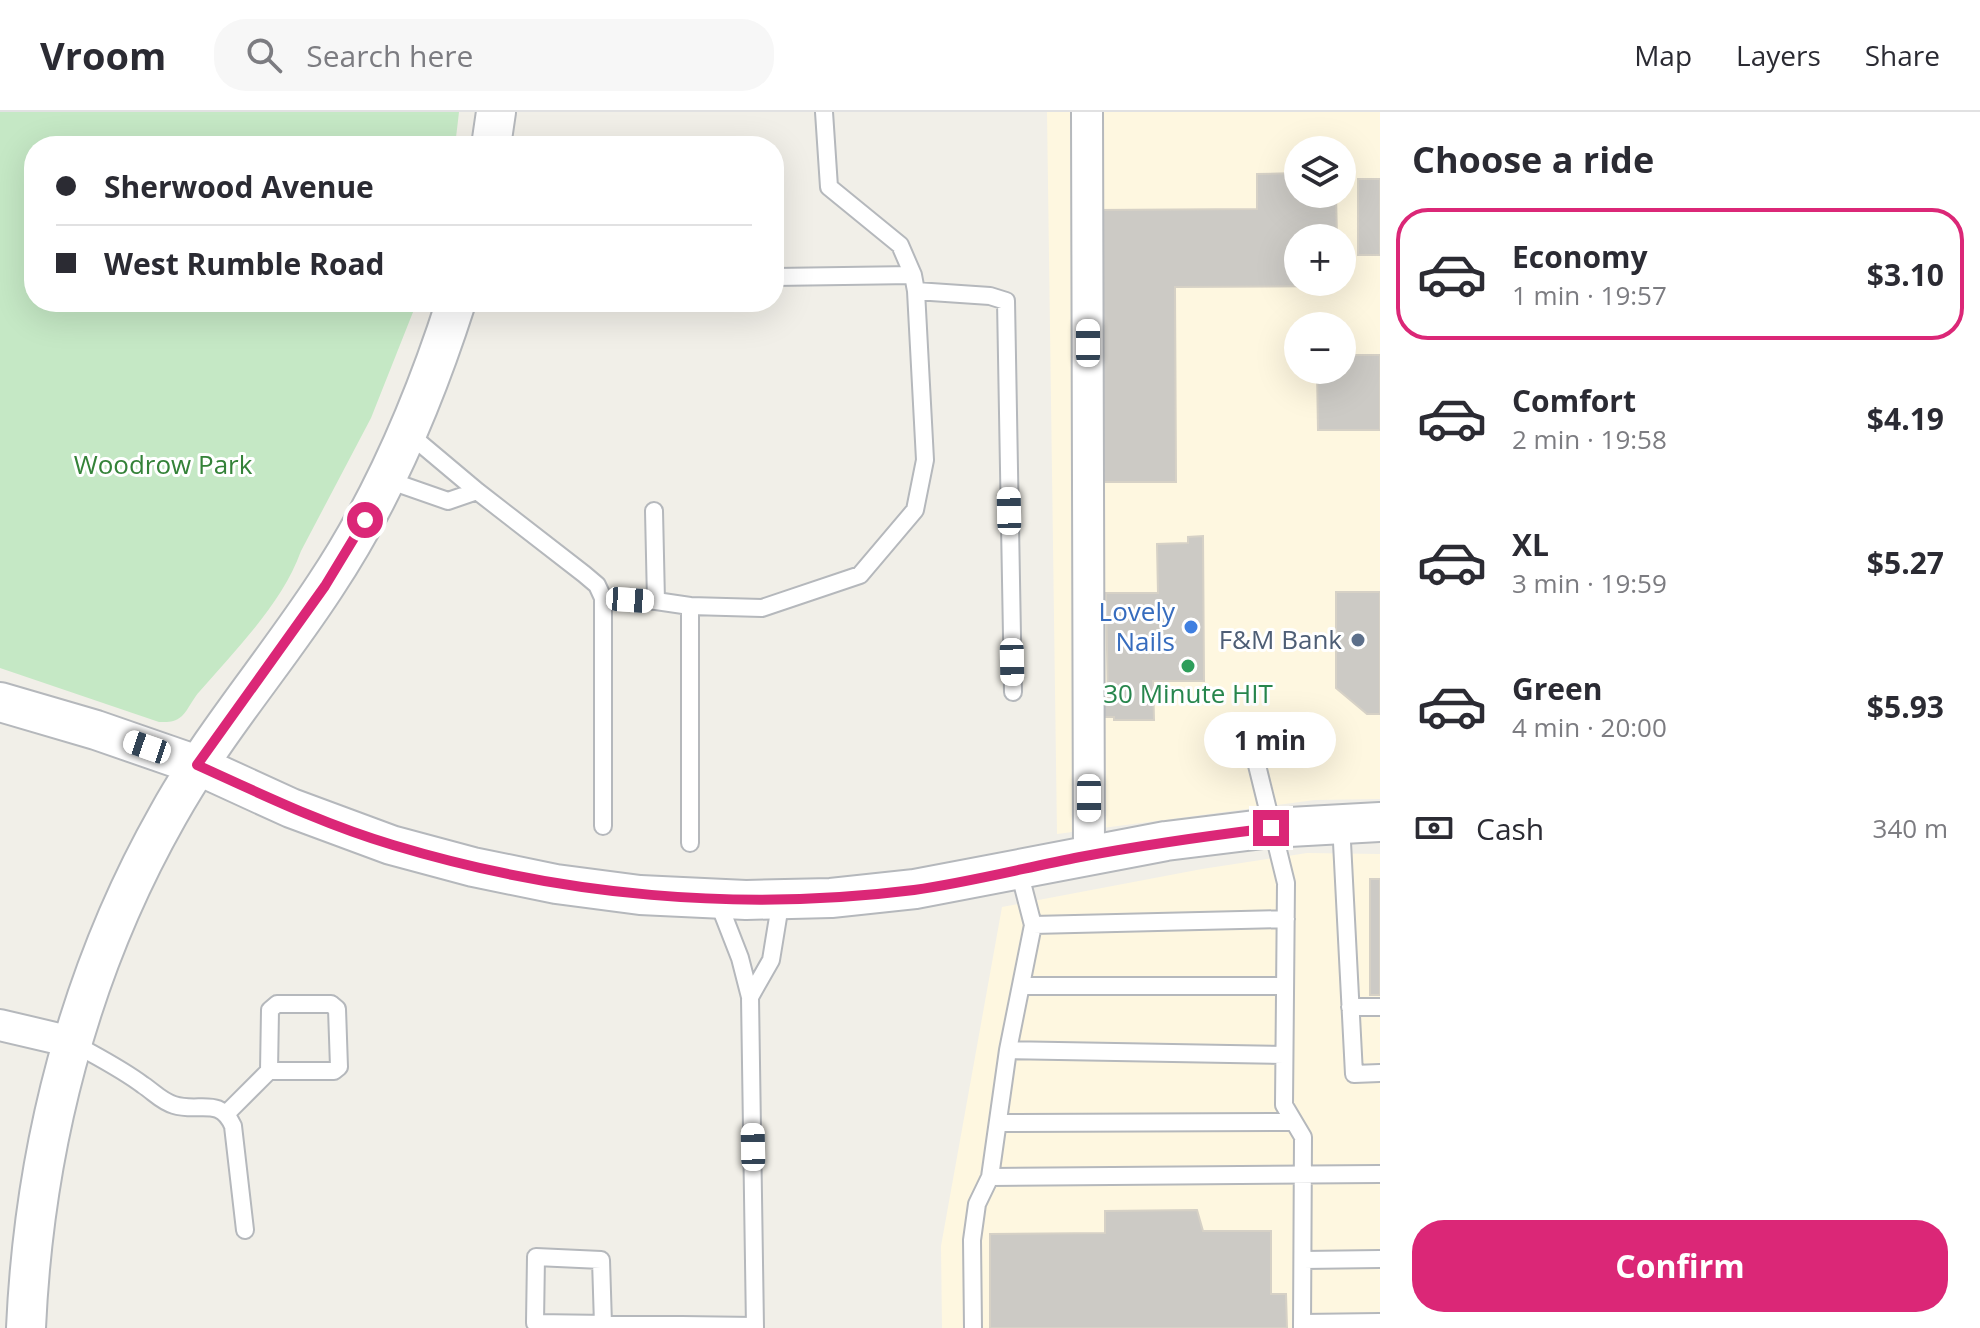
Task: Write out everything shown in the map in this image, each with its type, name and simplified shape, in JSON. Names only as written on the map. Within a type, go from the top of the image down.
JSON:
[{"type":"street","points":[[492,136],[496,112]]},
{"type":"street","points":[[1087,112],[1089,856]]},
{"type":"street","points":[[26,1328],[29,1265],[42,1167],[72,1042],[98,965],[131,886],[197,765],[325,586],[365,520],[408,433],[440,354],[453,312]]},
{"type":"street","points":[[0,702],[96,730],[197,765],[291,808],[391,845],[473,867],[556,884],[626,893],[717,899],[831,898],[915,889],[1166,841],[1271,828],[1380,822]]},
{"type":"street","points":[[0,1025],[72,1042]]},
{"type":"lane","points":[[603,598],[690,606],[762,608],[860,575],[915,510],[925,460],[915,283],[900,245],[829,187],[824,112]]},
{"type":"lane","points":[[784,277],[915,283],[1006,301],[1013,692]]},
{"type":"lane","points":[[408,433],[597,585],[603,598],[603,826]]},
{"type":"lane","points":[[385,479],[448,501],[477,491]]},
{"type":"lane","points":[[654,511],[656,601]]},
{"type":"lane","points":[[690,606],[690,843]]},
{"type":"lane","points":[[1253,749],[1286,883],[1284,1105],[1303,1137],[1302,1325],[1380,1322]]},
{"type":"lane","points":[[1341,823],[1354,1074],[1380,1073]]},
{"type":"lane","points":[[973,1328],[972,1240],[977,1204],[990,1177],[1008,1050],[1033,925],[1019,871]]},
{"type":"lane","points":[[603,1324],[601,1260],[536,1257],[535,1323],[755,1327],[750,997],[740,958],[717,899]]},
{"type":"lane","points":[[750,997],[771,960],[781,899]]},
{"type":"lane","points":[[1033,925],[1286,919]]},
{"type":"lane","points":[[1021,986],[1285,986]]},
{"type":"lane","points":[[227,1113],[269,1071],[270,1010],[277,1004],[331,1004],[337,1009],[339,1067],[334,1071],[269,1071]]},
{"type":"lane","points":[[1350,1007],[1380,1007]]},
{"type":"lane","points":[[72,1042],[144,1085],[161,1100],[178,1107],[218,1108],[227,1113],[233,1126],[245,1230]]},
{"type":"lane","points":[[1008,1050],[1284,1055]]},
{"type":"lane","points":[[998,1123],[1294,1122]]},
{"type":"lane","points":[[990,1177],[1380,1174]]},
{"type":"lane","points":[[1303,1260],[1380,1259]]},
{"type":"shaded area","points":[[1047,112],[1380,112],[1380,799],[1315,800],[1057,834]]},
{"type":"shaded area","points":[[1307,853],[1380,854],[1380,1328],[942,1328],[941,1246],[1002,907],[1202,869]]},
{"type":"green space","name":"Woodrow Park","points":[[0,112],[459,112],[456,136],[24,136],[24,312],[413,312],[371,418],[293,571],[257,625],[179,718],[159,722],[0,668]]},
{"type":"building","points":[[1284,173],[1284,208],[1336,208],[1337,224],[1284,224],[1284,286],[1175,287],[1176,482],[1098,482],[1096,210],[1257,209],[1257,174]]},
{"type":"building","points":[[1358,179],[1380,179],[1380,255],[1358,255]]},
{"type":"building","points":[[1356,355],[1380,355],[1380,430],[1318,430],[1317,384],[1356,384]]},
{"type":"building","points":[[1203,536],[1204,681],[1153,681],[1154,720],[1102,717],[1102,704],[1108,704],[1106,593],[1158,593],[1157,544],[1188,543],[1188,537]]},
{"type":"building","name":"F&M Bank","points":[[1336,592],[1380,592],[1380,714],[1367,714],[1336,688]]},
{"type":"building","points":[[1370,879],[1380,879],[1380,995],[1370,995]]},
{"type":"building","points":[[1197,1210],[1203,1231],[1271,1231],[1271,1294],[1286,1294],[1287,1328],[990,1328],[990,1234],[1105,1233],[1105,1211]]},
{"type":"place","name":"Lovely Nails","points":[[1191,627]]},
{"type":"place","name":"F&M Bank","points":[[1358,640]]},
{"type":"place","name":"30 Minute HIT","points":[[1188,666]]},
{"type":"route","points":[[365,520],[325,586],[197,765],[291,808],[391,845],[473,867],[556,884],[640,895],[746,900],[831,898],[915,889],[1166,841],[1271,828]]}]
